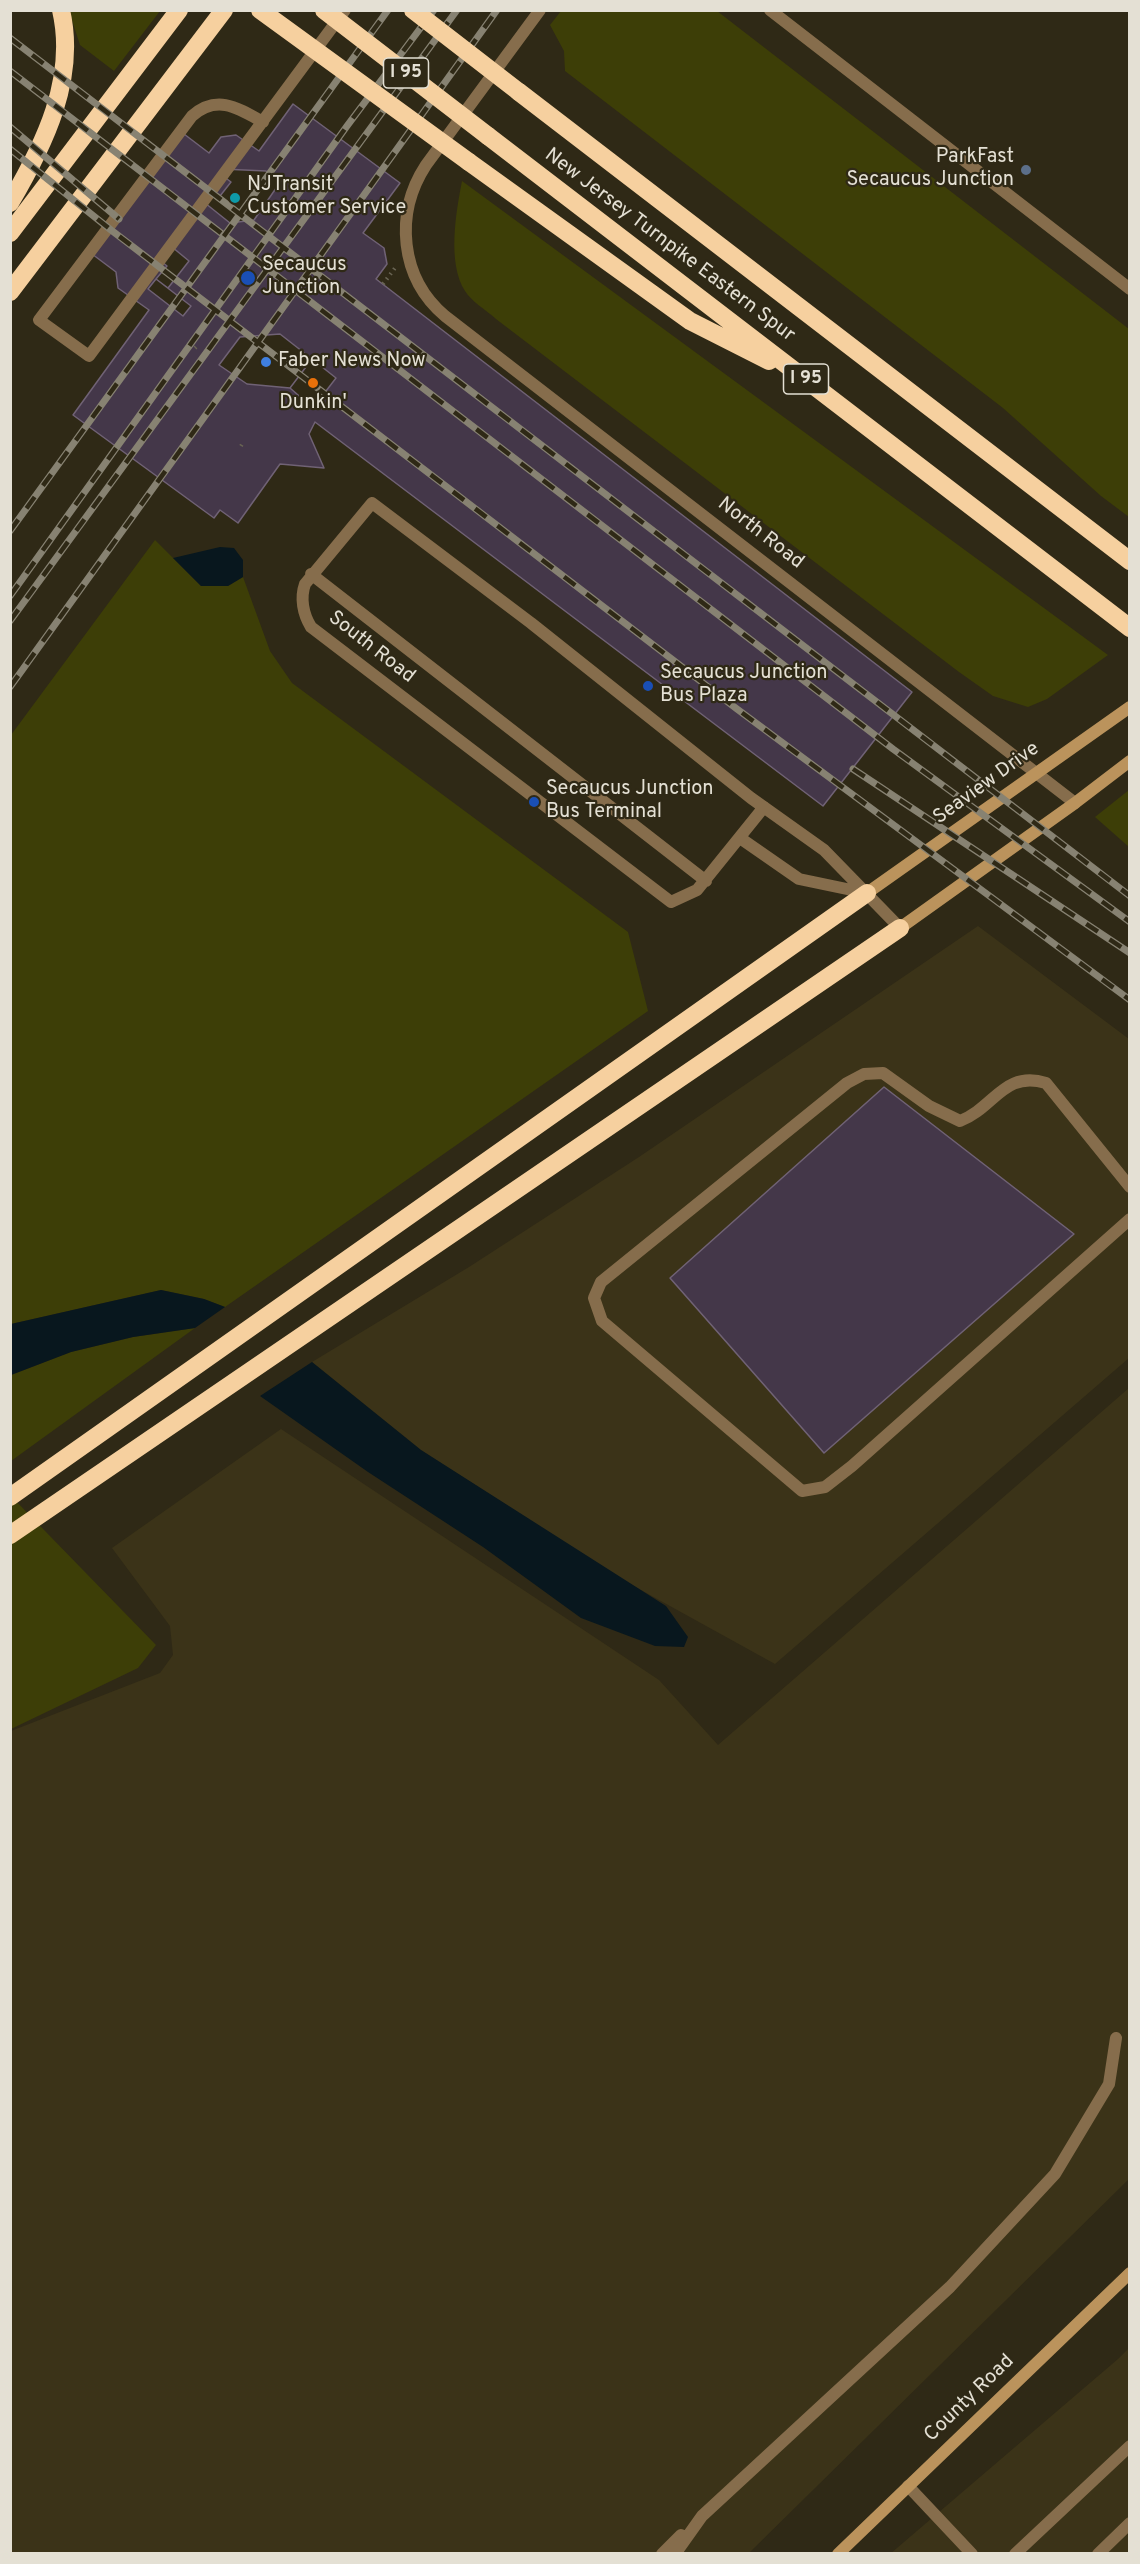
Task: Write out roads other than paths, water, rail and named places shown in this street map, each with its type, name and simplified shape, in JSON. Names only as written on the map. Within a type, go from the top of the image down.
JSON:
[{"type":"highway","points":[[10,203],[33,159],[60,95],[66,58],[61,10]]},
{"type":"highway","points":[[10,233],[179,10]]},
{"type":"highway","points":[[10,292],[224,10]]},
{"type":"highway","points":[[260,10],[690,321],[808,381]]},
{"type":"highway","name":"New Jersey Turnpike Eastern Spur","points":[[324,10],[1126,625]]},
{"type":"highway","name":"New Jersey Turnpike Eastern Spur","points":[[413,10],[1130,561]]},
{"type":"highway","points":[[10,1497],[867,893]]},
{"type":"highway","points":[[10,1535],[900,928]]},
{"type":"main road","name":"Seaview Drive","points":[[867,893],[1130,707]]},
{"type":"main road","points":[[900,928],[1130,761]]},
{"type":"main road","name":"County Road","points":[[838,2553],[1130,2273]]},
{"type":"lane","points":[[263,122],[229,104],[218,103],[201,109],[192,116],[39,320],[89,357],[263,122],[345,10]]},
{"type":"lane","name":"North Road","points":[[540,10],[426,165],[415,184],[406,217],[405,240],[413,272],[423,292],[445,316],[1075,803]]},
{"type":"lane","points":[[770,10],[1130,289]]},
{"type":"lane","name":"South Road","points":[[764,807],[706,881],[690,896],[671,902],[311,627],[304,612],[302,592],[311,574],[372,503],[531,623],[764,807],[824,850],[900,928]]},
{"type":"lane","points":[[311,574],[706,881]]},
{"type":"lane","points":[[740,838],[799,879],[867,893]]},
{"type":"lane","points":[[1130,1187],[1046,1083],[1032,1079],[1013,1083],[996,1094],[985,1108],[960,1121],[929,1106],[883,1074],[864,1074],[847,1083],[601,1282],[594,1298],[602,1321],[802,1491],[825,1487],[852,1466],[1130,1219]]},
{"type":"lane","points":[[662,2553],[950,2287],[1054,2175],[1109,2084],[1116,2038]]},
{"type":"lane","points":[[1015,2553],[1130,2446]]},
{"type":"lane","points":[[908,2486],[972,2553]]},
{"type":"lane","points":[[675,2553],[702,2516]]},
{"type":"lane","points":[[1098,2553],[1130,2523]]},
{"type":"railway","points":[[10,531],[388,10]]},
{"type":"railway","points":[[10,596],[347,126],[434,10]]},
{"type":"railway","points":[[10,621],[457,10]]},
{"type":"railway","points":[[10,687],[497,10]]},
{"type":"railway","points":[[10,38],[1130,896]]},
{"type":"railway","points":[[10,71],[893,749],[1130,922]]},
{"type":"railway","points":[[10,127],[119,219]]},
{"type":"railway","points":[[10,149],[111,230],[737,709],[1130,1000]]},
{"type":"railway","points":[[853,769],[1130,953]]},
{"type":"place","name":"ParkFast Secaucus Junction","points":[[1026,170]]},
{"type":"place","name":"NJTransit Customer Service","points":[[235,198]]},
{"type":"place","name":"Secaucus Junction","points":[[248,278]]},
{"type":"place","name":"Faber News Now","points":[[266,362]]},
{"type":"place","name":"Dunkin'","points":[[313,383]]},
{"type":"place","name":"Secaucus Junction Bus Plaza","points":[[648,686]]},
{"type":"place","name":"Secaucus Junction Bus Terminal","points":[[534,802]]}]
